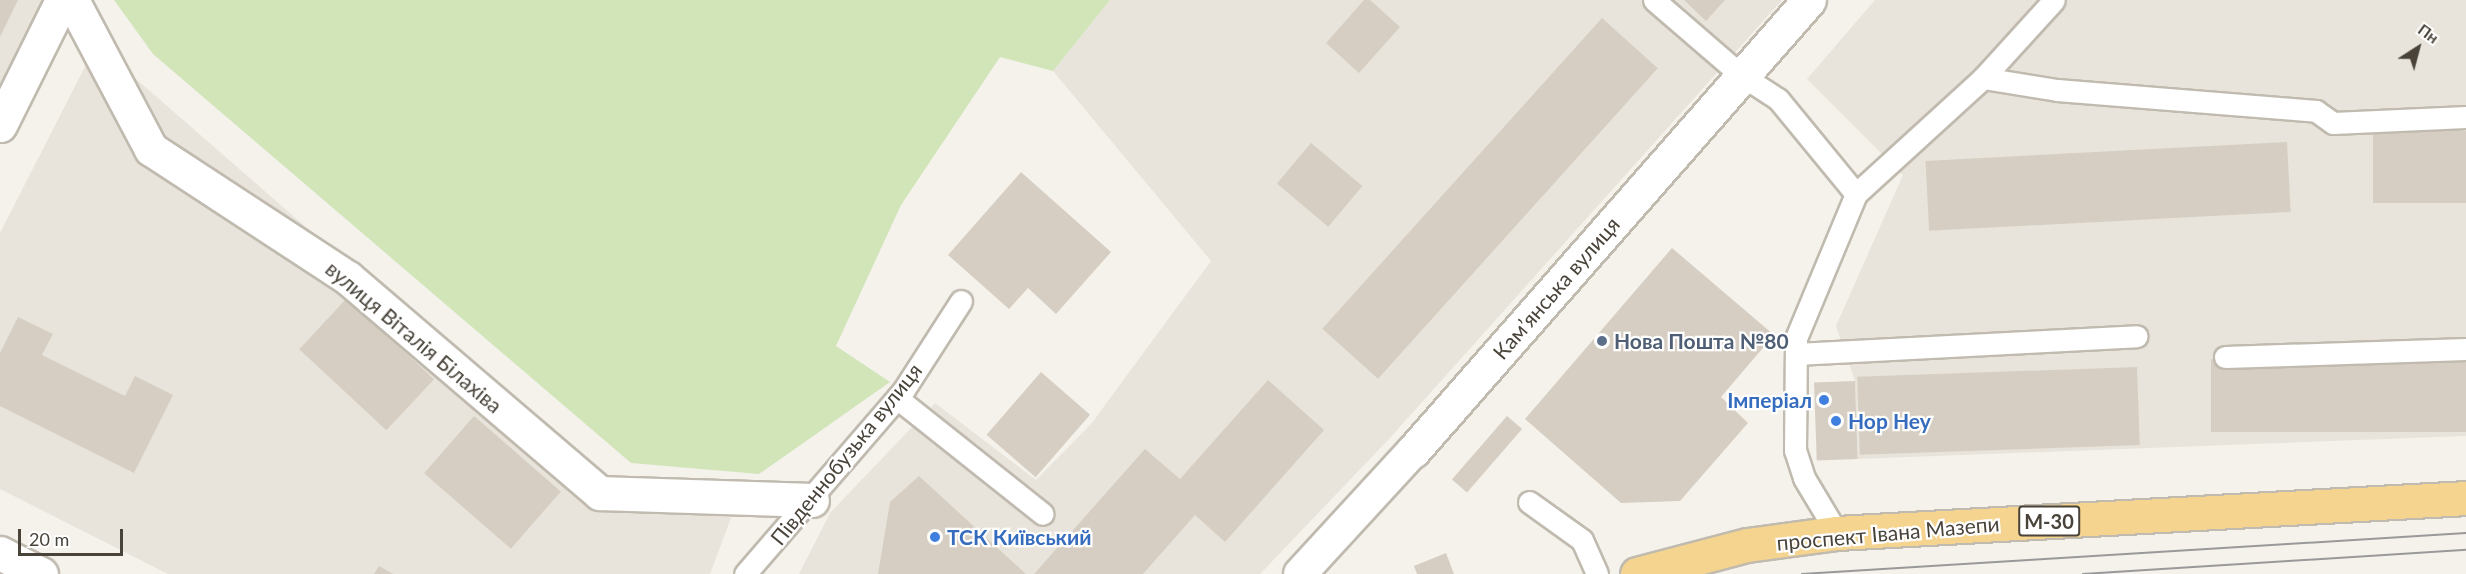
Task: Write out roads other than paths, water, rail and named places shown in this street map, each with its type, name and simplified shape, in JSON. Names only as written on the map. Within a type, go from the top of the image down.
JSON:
[{"type":"highway","name":"проспект Івана Мазепи","points":[[1637,574],[1748,545],[1837,533],[2466,498]]},
{"type":"street","points":[[0,125],[62,0]]},
{"type":"street","name":"вулиця Віталія Білахіва","points":[[72,0],[152,149],[348,278],[600,493],[812,500]]},
{"type":"street","name":"Камʼянська вулиця","points":[[1300,574],[1413,451],[1809,0]]},
{"type":"street","points":[[0,553],[41,574]]},
{"type":"lane","points":[[1654,0],[1741,75],[1778,99],[1856,194]]},
{"type":"lane","points":[[1837,533],[1804,478],[1795,450],[1796,338],[1856,194],[1983,78],[2054,0]]},
{"type":"lane","points":[[1983,78],[2056,90],[2316,111],[2333,123],[2466,117]]},
{"type":"lane","name":"Південнобузька вулиця","points":[[746,574],[812,500],[897,398],[961,301]]},
{"type":"lane","points":[[1796,354],[2137,336]]},
{"type":"lane","points":[[2225,357],[2466,349]]},
{"type":"lane","points":[[897,398],[1043,514]]},
{"type":"lane","points":[[1529,502],[1582,540],[1597,574]]},
{"type":"tram line","points":[[1802,574],[2466,533]]},
{"type":"tram line","points":[[2083,574],[2466,550]]},
{"type":"place","name":"Нова Пошта №80","points":[[1602,341]]},
{"type":"place","name":"Імперіал","points":[[1824,400]]},
{"type":"place","name":"Hop Hey","points":[[1836,421]]},
{"type":"place","name":"ТСК Київський","points":[[935,537]]}]
